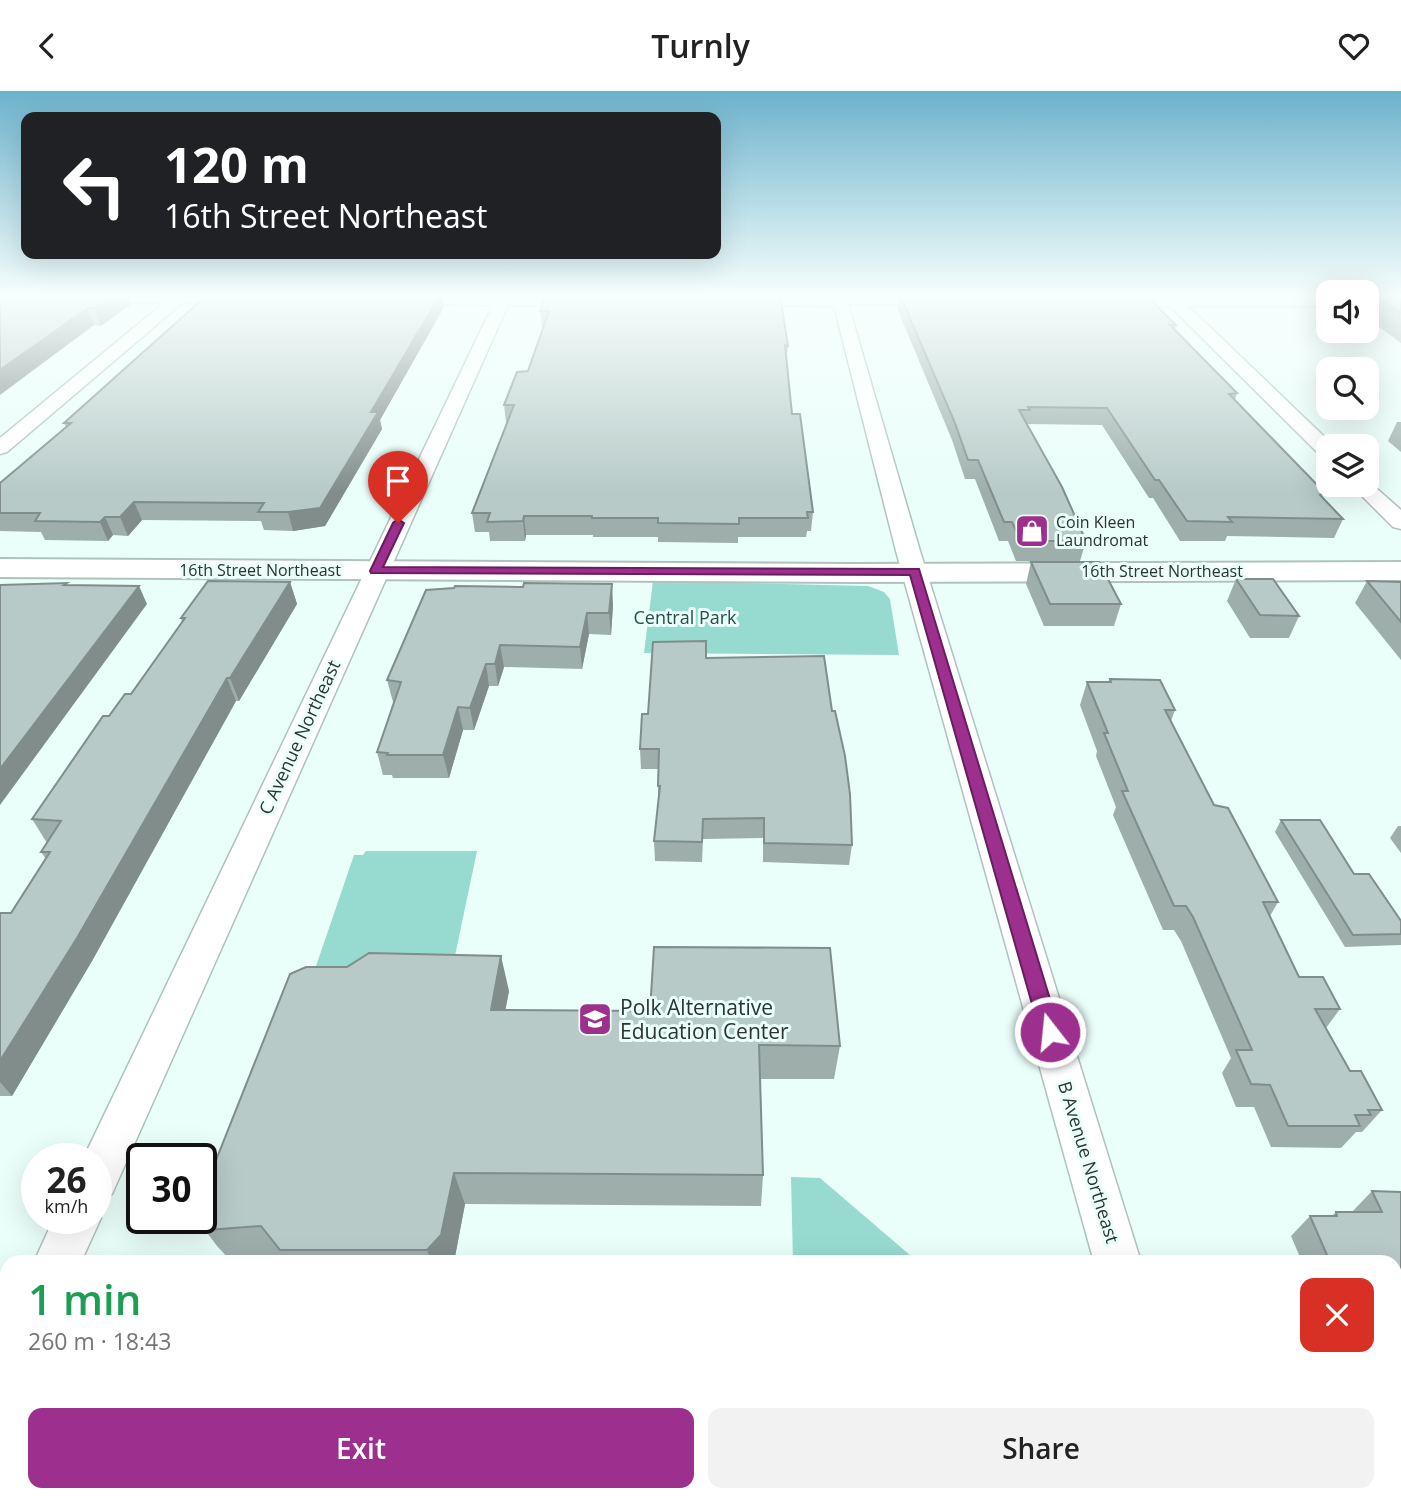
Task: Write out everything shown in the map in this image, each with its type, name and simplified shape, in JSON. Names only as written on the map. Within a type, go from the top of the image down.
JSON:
[{"type":"street","points":[[0,448],[105,361]]},
{"type":"street","name":"C Avenue Northeast","points":[[112,1144],[475,361]]},
{"type":"street","name":"B Avenue Northeast","points":[[856,361],[915,572],[1116,1255]]},
{"type":"street","points":[[1234,361],[1316,440]]},
{"type":"street","points":[[1375,497],[1401,522]]},
{"type":"street","name":"16th Street Northeast","points":[[0,568],[376,571],[1401,571]]},
{"type":"street","points":[[61,1255],[71,1234]]},
{"type":"green space","name":"Central Park","points":[[653,581],[868,586],[884,592],[890,599],[899,655],[644,653]]},
{"type":"green space","points":[[366,851],[477,851],[451,975],[314,972],[354,855],[363,855]]},
{"type":"green space","points":[[791,1177],[820,1178],[910,1255],[793,1255]]},
{"type":"building","points":[[0,361],[13,361],[0,370]]},
{"type":"building","points":[[133,361],[401,361],[371,412],[378,412],[320,508],[258,512],[264,503],[134,502],[120,517],[105,517],[100,522],[35,521],[40,513],[0,513],[0,483],[71,423],[64,423]]},
{"type":"building","points":[[532,361],[787,361],[792,414],[800,414],[813,512],[807,512],[808,518],[739,518],[739,524],[658,523],[658,518],[592,516],[524,516],[523,521],[487,522],[490,513],[472,513],[514,405],[504,405],[517,372],[528,371]]},
{"type":"building","points":[[928,361],[1205,361],[1237,393],[1229,394],[1316,484],[1316,497],[1322,497],[1343,519],[1228,517],[1232,522],[1187,521],[1159,480],[1155,480],[1107,408],[1028,407],[1030,410],[1019,410],[1062,487],[1086,541],[1021,541],[1012,522],[1004,522],[978,460],[968,460]]},
{"type":"building","points":[[1031,562],[1099,562],[1121,604],[1050,604]]},
{"type":"building","points":[[1236,579],[1273,579],[1299,616],[1260,615]]},
{"type":"building","points":[[208,581],[290,582],[230,678],[227,678],[77,938],[0,1061],[0,913],[11,913],[50,852],[41,852],[61,821],[32,819],[103,716],[109,716],[125,694],[131,694]]},
{"type":"building","points":[[1367,581],[1401,582],[1401,622]]},
{"type":"building","points":[[67,583],[64,585],[139,586],[0,769],[0,585]]},
{"type":"building","points":[[524,583],[612,584],[609,613],[587,613],[580,647],[500,645],[495,664],[486,664],[470,708],[458,707],[443,755],[387,755],[388,753],[377,752],[401,682],[387,680],[426,590],[455,586],[523,587]]},
{"type":"building","points":[[706,641],[706,658],[824,656],[832,711],[835,711],[845,756],[852,845],[764,843],[764,818],[703,819],[702,842],[654,841],[660,786],[659,749],[640,749],[642,714],[648,714],[653,642]]},
{"type":"building","points":[[1110,679],[1160,680],[1175,710],[1165,710],[1214,805],[1228,808],[1278,902],[1263,902],[1299,977],[1323,977],[1340,1009],[1315,1009],[1350,1071],[1361,1071],[1382,1110],[1368,1110],[1371,1115],[1355,1115],[1360,1126],[1288,1126],[1270,1085],[1251,1084],[1236,1050],[1252,1050],[1193,917],[1186,906],[1174,906],[1122,791],[1128,791],[1087,682],[1111,682]]},
{"type":"building","points":[[1281,820],[1320,820],[1354,874],[1369,874],[1401,921],[1401,934],[1353,935]]},
{"type":"building","points":[[654,947],[830,948],[840,1046],[759,1045],[763,1175],[454,1173],[441,1235],[427,1250],[280,1250],[261,1226],[217,1229],[217,1158],[290,974],[306,967],[347,967],[369,953],[501,956],[491,1010],[650,1011]]},
{"type":"building","points":[[1372,1191],[1401,1192],[1401,1255],[1327,1255],[1310,1216],[1337,1216],[1336,1212],[1382,1212]]},
{"type":"place","name":"Coin Kleen Laundromat","points":[[1032,531]]},
{"type":"place","name":"Polk Alternative Education Center","points":[[595,1019]]},
{"type":"route","points":[[398,523],[376,571],[915,572],[1050,1032]]}]
